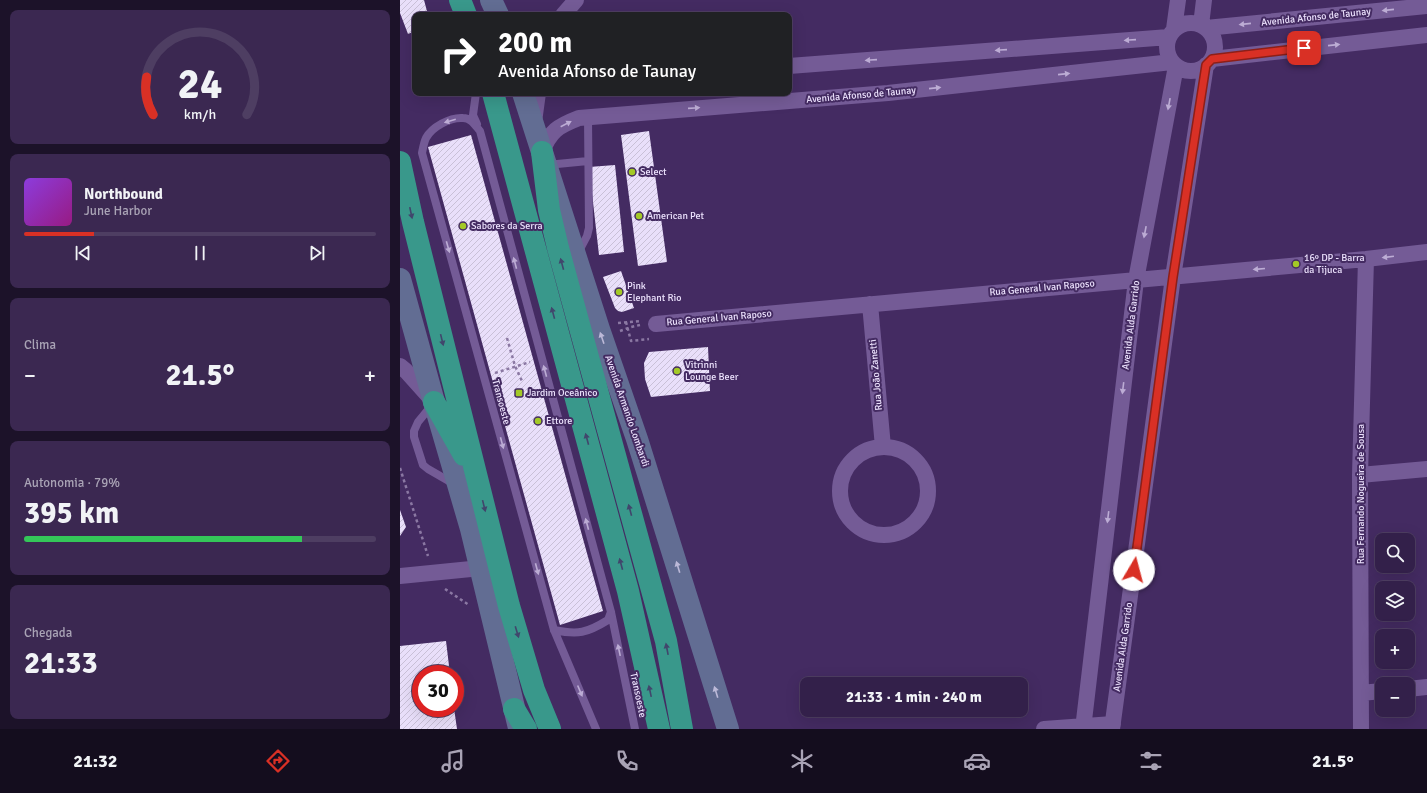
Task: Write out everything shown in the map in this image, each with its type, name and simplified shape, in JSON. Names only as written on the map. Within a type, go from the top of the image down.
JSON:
[{"type":"highway","points":[[460,0],[465,12]]},
{"type":"highway","points":[[494,96],[628,591],[659,729]]},
{"type":"highway","points":[[544,159],[549,210],[558,248],[666,641],[682,729]]},
{"type":"highway","points":[[400,162],[468,482]]},
{"type":"highway","points":[[434,402],[468,482],[509,606],[534,690],[550,729]]},
{"type":"highway","points":[[517,719],[526,729]]},
{"type":"main road","points":[[491,0],[497,12]]},
{"type":"main road","points":[[494,0],[497,12]]},
{"type":"main road","name":"Avenida Armando Lombardi","points":[[524,96],[637,439],[728,729]]},
{"type":"main road","points":[[400,278],[434,402]]},
{"type":"main road","points":[[468,482],[481,568],[517,719]]},
{"type":"street","points":[[566,12],[576,0]]},
{"type":"street","points":[[1178,0],[1172,33],[1167,45],[1168,54],[1174,64],[1191,71],[1199,69],[1209,62],[1427,35]]},
{"type":"street","points":[[1204,0],[1204,27]]},
{"type":"street","name":"Avenida Afonso de Taunay","points":[[1204,27],[1427,6]]},
{"type":"street","points":[[792,66],[1172,33],[1183,24],[1192,23],[1204,27],[1211,34],[1214,42],[1214,51],[1209,62]]},
{"type":"street","name":"Avenida Alda Garrido","points":[[1112,727],[1173,277],[1209,62]]},
{"type":"street","name":"Avenida Afonso de Taunay","points":[[544,159],[546,140],[554,130],[579,118],[888,93],[1174,64]]},
{"type":"street","name":"Avenida Alda Garrido","points":[[1083,727],[1136,280],[1174,64]]},
{"type":"street","points":[[534,125],[538,96]]},
{"type":"street","name":"Rua General Ivan Raposo","points":[[656,324],[1366,259],[1427,252]]},
{"type":"street","name":"Rua Fernando Nogueira de Sousa","points":[[1361,729],[1360,475],[1366,259]]},
{"type":"street","name":"Rua João Zanetti","points":[[870,304],[883,447]]},
{"type":"street","points":[[400,366],[434,402]]},
{"type":"street","points":[[883,447],[900,450],[913,458],[924,471],[928,487],[927,503],[920,517],[908,529],[893,535],[877,535],[862,529],[849,518],[842,504],[840,488],[844,472],[854,459],[867,450],[883,447]]},
{"type":"street","points":[[1360,475],[1427,469]]},
{"type":"street","points":[[400,576],[481,568]]},
{"type":"street","points":[[1415,688],[1427,687]]},
{"type":"street","points":[[1361,693],[1375,692]]},
{"type":"street","points":[[1044,729],[1112,727]]},
{"type":"lane","name":"Transoeste","points":[[476,96],[473,115],[480,131],[611,612],[635,729]]},
{"type":"lane","points":[[576,257],[587,236],[589,228],[588,117]]},
{"type":"lane","name":"Transoeste","points":[[480,131],[471,121],[463,118],[441,124],[432,130],[426,139],[422,153],[554,630],[596,729]]},
{"type":"lane","points":[[544,159],[588,161]]},
{"type":"lane","points":[[434,402],[418,422],[414,431],[414,437],[423,465],[428,469],[468,482]]},
{"type":"lane","points":[[554,630],[568,633],[584,632],[608,620],[611,612]]},
{"type":"path","points":[[626,322],[631,341]]},
{"type":"path","points":[[616,332],[631,326],[632,329]]},
{"type":"path","points":[[507,338],[515,366],[522,381]]},
{"type":"path","points":[[491,375],[534,361]]},
{"type":"path","points":[[400,468],[436,583],[469,604],[471,612]]},
{"type":"building","points":[[400,0],[424,0],[427,12],[412,12],[412,32],[408,34],[400,13]]},
{"type":"building","points":[[649,131],[667,262],[638,266],[621,135]]},
{"type":"building","name":"Jardim Oceânico","points":[[471,135],[603,611],[560,625],[428,147]]},
{"type":"building","points":[[615,165],[624,252],[599,255],[589,167]]},
{"type":"building","name":"Pink Elephant Rio","points":[[621,271],[634,308],[622,312],[615,308],[603,277]]},
{"type":"building","name":"Vitrinni Lounge Beer","points":[[708,347],[710,391],[651,397],[645,379],[644,363],[649,352]]},
{"type":"building","points":[[400,510],[406,527],[400,536]]},
{"type":"building","points":[[446,641],[449,665],[412,665],[412,717],[455,717],[457,729],[400,729],[400,646]]},
{"type":"place","name":"Select","points":[[632,172]]},
{"type":"place","name":"American Pet","points":[[639,216]]},
{"type":"place","name":"Sabores da Serra","points":[[463,226]]},
{"type":"place","name":"16º DP - Barra da Tijuca","points":[[1296,264]]},
{"type":"place","name":"Pink Elephant Rio","points":[[619,292]]},
{"type":"place","name":"Vitrinni Lounge Beer","points":[[677,371]]},
{"type":"place","name":"Jardim Oceânico","points":[[519,393]]},
{"type":"place","name":"Ettore","points":[[538,421]]},
{"type":"route","points":[[1134,570],[1173,277],[1206,65],[1212,59],[1304,48]]}]
